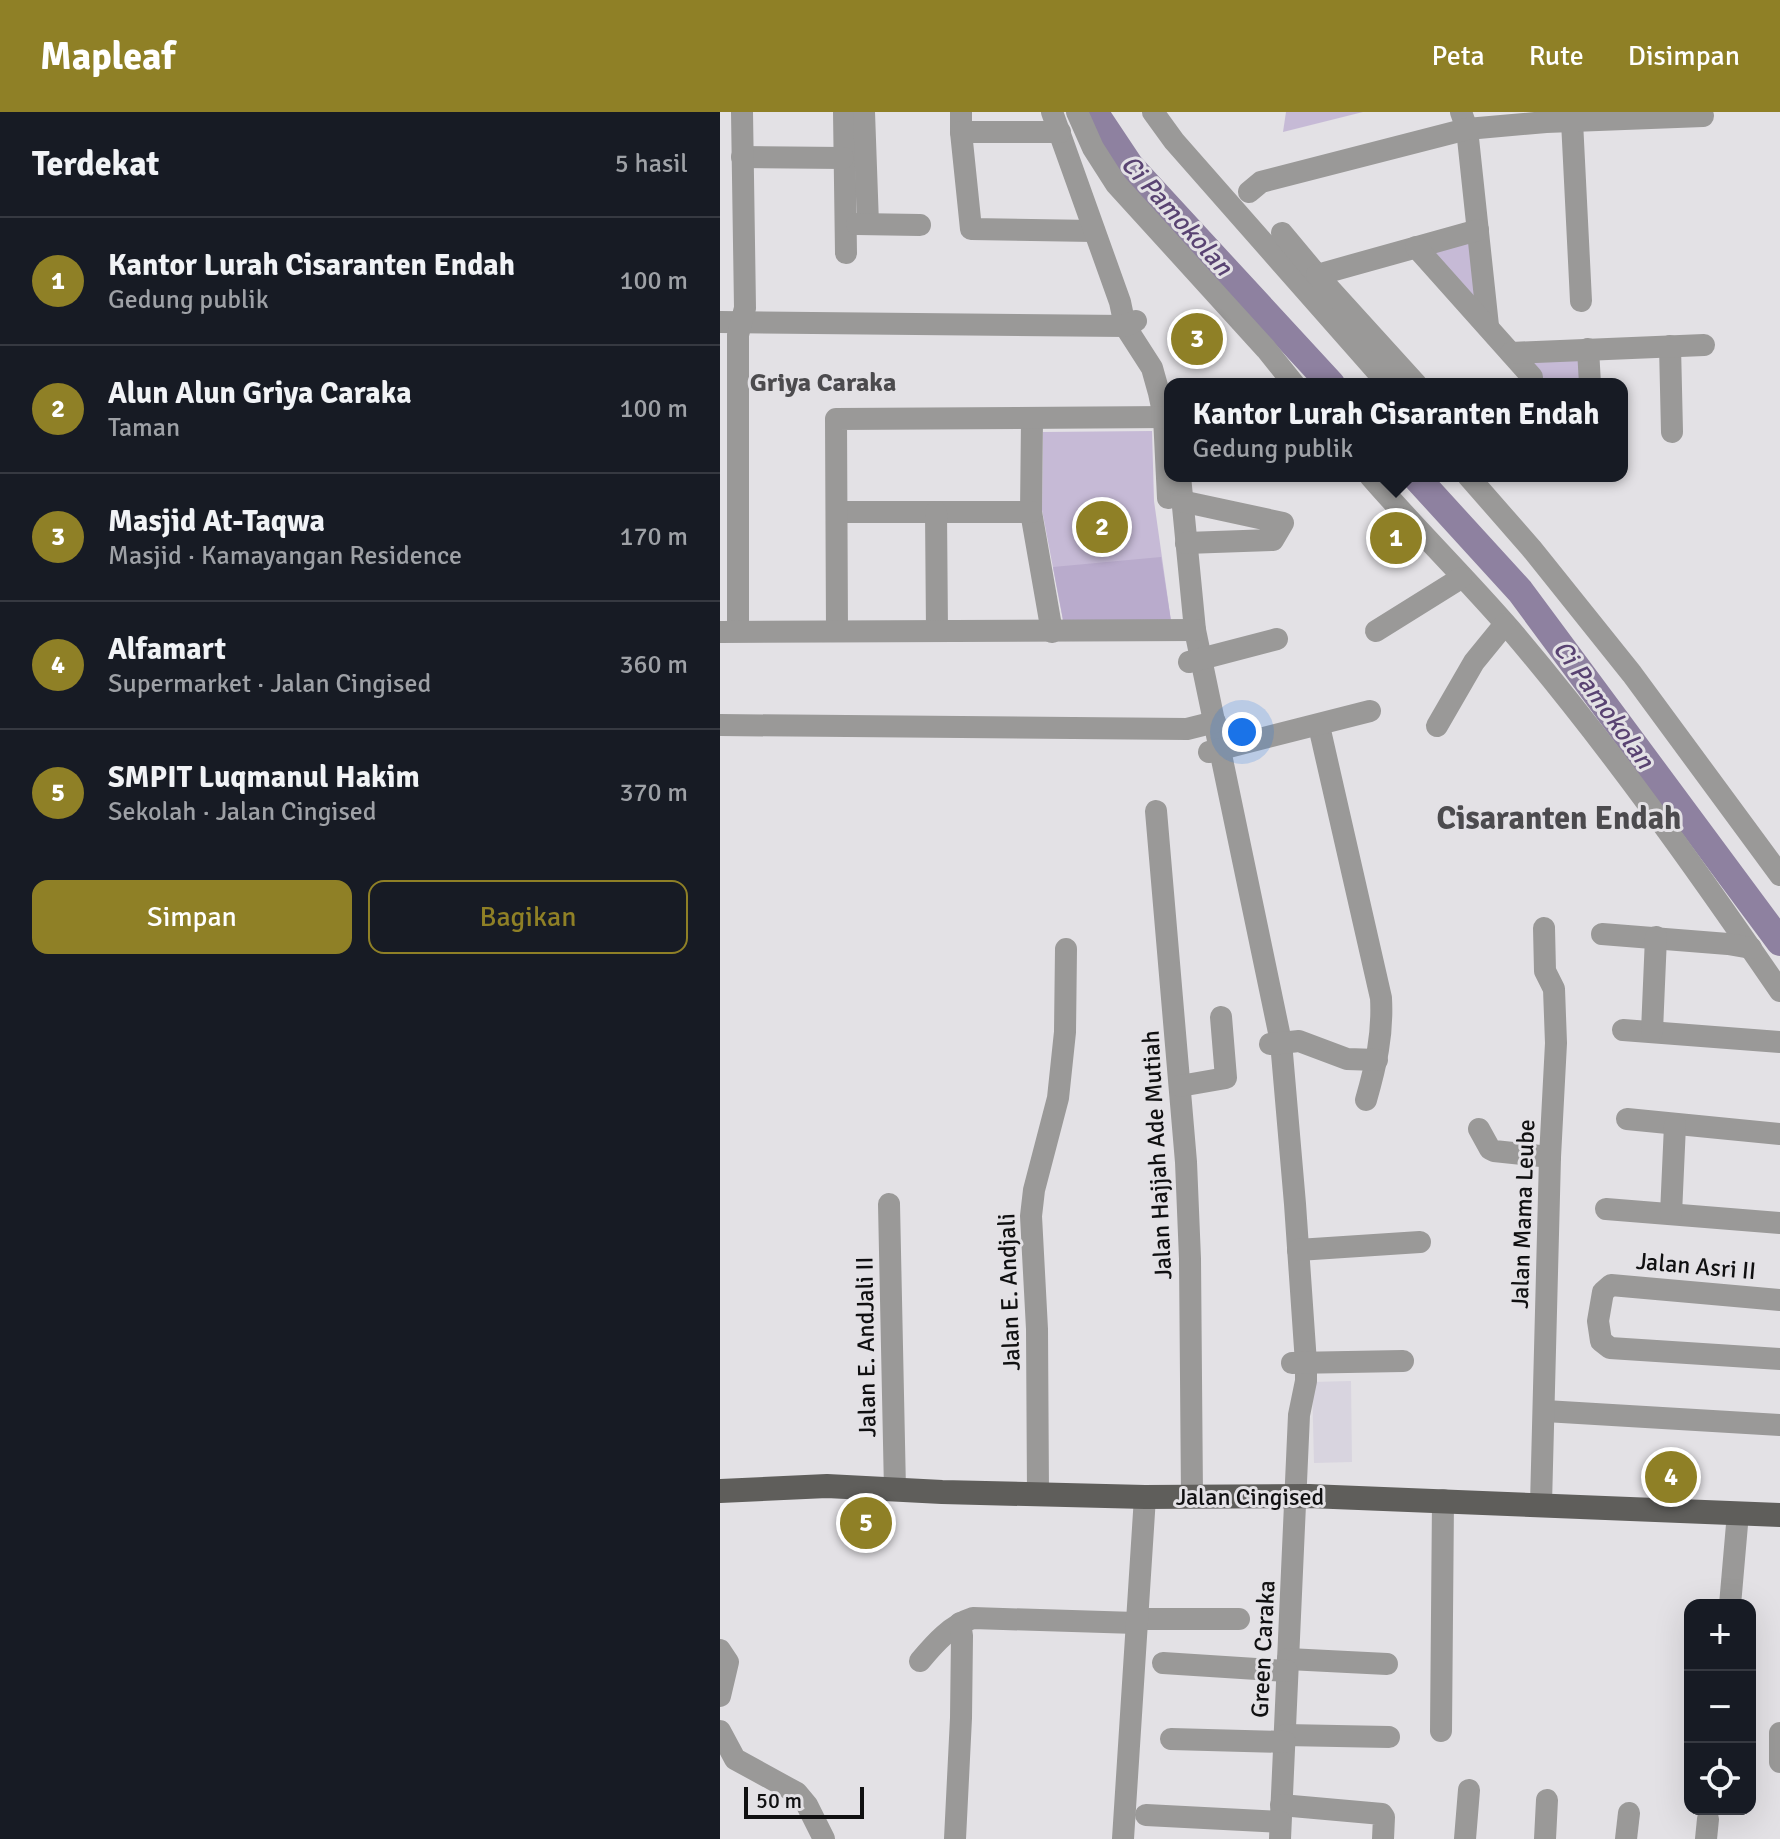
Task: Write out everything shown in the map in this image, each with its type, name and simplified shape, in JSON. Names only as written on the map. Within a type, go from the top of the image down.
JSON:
[{"type":"main road","name":"Jalan Cingised","points":[[720,1491],[827,1486],[1145,1497],[1297,1496],[1780,1515]]},
{"type":"street","points":[[730,322],[745,308],[742,112]]},
{"type":"street","points":[[844,112],[846,253]]},
{"type":"street","points":[[864,112],[868,224]]},
{"type":"street","points":[[1077,112],[1093,148],[1116,184],[1289,378]]},
{"type":"street","points":[[1153,112],[1174,141],[1383,378]]},
{"type":"street","points":[[1216,187],[1230,182],[1255,187],[1464,120],[1546,117],[1572,121],[1703,116]]},
{"type":"street","points":[[1464,120],[1488,326]]},
{"type":"street","points":[[1572,121],[1581,301]]},
{"type":"street","points":[[1094,231],[971,229],[961,122],[1056,122],[1120,302],[1152,368],[1164,407]]},
{"type":"street","points":[[742,157],[843,158]]},
{"type":"street","points":[[1245,219],[1252,206],[1255,187]]},
{"type":"street","points":[[845,224],[920,225]]},
{"type":"street","points":[[1317,275],[1478,230]]},
{"type":"street","points":[[1282,233],[1411,378]]},
{"type":"street","points":[[1416,247],[1488,326],[1528,378]]},
{"type":"street","points":[[730,322],[1130,324],[1164,363],[1168,378]]},
{"type":"street","points":[[730,322],[738,335],[729,420],[729,631],[1189,631]]},
{"type":"street","points":[[1511,353],[1704,345]]},
{"type":"street","points":[[1670,346],[1672,432]]},
{"type":"street","points":[[1588,349],[1590,378]]},
{"type":"street","points":[[837,630],[836,419],[1164,417]]},
{"type":"street","points":[[1032,420],[1031,512],[1052,632]]},
{"type":"street","points":[[1168,482],[1189,631],[1275,1043],[1289,1204],[1298,1368]]},
{"type":"street","points":[[1180,482],[1189,631]]},
{"type":"street","points":[[1375,482],[1505,624],[1621,771],[1780,991]]},
{"type":"street","points":[[1473,482],[1531,548],[1632,674],[1780,875]]},
{"type":"street","points":[[1181,501],[1283,523],[1273,540],[1186,543]]},
{"type":"street","points":[[837,512],[1031,512]]},
{"type":"street","points":[[936,512],[937,631]]},
{"type":"street","points":[[1376,631],[1461,578]]},
{"type":"street","points":[[1437,726],[1474,662],[1505,624]]},
{"type":"street","points":[[1195,661],[1277,639]]},
{"type":"street","points":[[1214,751],[1370,711]]},
{"type":"street","points":[[720,725],[1187,729],[1208,724]]},
{"type":"street","points":[[1319,726],[1381,998],[1383,1025],[1366,1100]]},
{"type":"street","name":"Jalan Hajjah Ade Mutiah","points":[[1156,811],[1180,1086],[1190,1259],[1192,1497]]},
{"type":"street","name":"Jalan Mama Leube","points":[[1541,1504],[1556,1017],[1554,989],[1545,971],[1544,928]]},
{"type":"street","points":[[1602,934],[1751,948]]},
{"type":"street","points":[[1652,1031],[1656,937]]},
{"type":"street","name":"Jalan E. Andjali","points":[[1038,1494],[1037,1329],[1031,1216],[1034,1190],[1058,1098],[1065,1032],[1066,949]]},
{"type":"street","points":[[1180,1086],[1226,1078],[1221,1017]]},
{"type":"street","points":[[1623,1030],[1780,1042]]},
{"type":"street","points":[[1275,1043],[1299,1041],[1347,1059],[1377,1060]]},
{"type":"street","points":[[1627,1119],[1780,1134]]},
{"type":"street","points":[[1671,1214],[1675,1125]]},
{"type":"street","points":[[1479,1129],[1494,1151],[1550,1157]]},
{"type":"street","name":"Jalan E. AndJali II","points":[[889,1204],[895,1490]]},
{"type":"street","points":[[1289,1204],[1298,1250],[1297,1496]]},
{"type":"street","points":[[1606,1209],[1780,1223]]},
{"type":"street","points":[[1298,1250],[1420,1242]]},
{"type":"street","name":"Jalan Asri II","points":[[1780,1300],[1611,1285],[1603,1292],[1598,1321],[1601,1341],[1610,1348],[1780,1359]]},
{"type":"street","points":[[1298,1368],[1403,1361]]},
{"type":"street","points":[[1545,1411],[1780,1425]]},
{"type":"street","name":"Green Caraka","points":[[1280,1822],[1297,1496]]},
{"type":"street","points":[[1123,1839],[1145,1497]]},
{"type":"street","points":[[1441,1731],[1443,1500]]},
{"type":"street","points":[[1731,1599],[1738,1513]]},
{"type":"street","points":[[920,1661],[937,1641],[960,1623],[973,1618],[1239,1619]]},
{"type":"street","points":[[955,1839],[961,1718],[960,1623]]},
{"type":"street","points":[[720,1650],[728,1662],[720,1696]]},
{"type":"street","points":[[1163,1663],[1387,1664]]},
{"type":"street","points":[[720,1731],[735,1759],[797,1793],[807,1805],[824,1839]]},
{"type":"street","points":[[1780,1733],[1780,1762]]},
{"type":"street","points":[[1171,1739],[1389,1737]]},
{"type":"street","points":[[1465,1839],[1469,1790]]},
{"type":"street","points":[[1545,1839],[1547,1800]]},
{"type":"street","points":[[1626,1839],[1629,1813]]},
{"type":"street","points":[[1146,1815],[1280,1822],[1382,1814],[1383,1839]]},
{"type":"shaded area","points":[[1286,112],[1363,112],[1283,132]]},
{"type":"shaded area","points":[[1476,233],[1485,320],[1420,248]]},
{"type":"shaded area","points":[[1586,351],[1588,378],[1536,378],[1515,355]]},
{"type":"shaded area","points":[[1152,431],[1154,501],[1171,621],[1063,620],[1042,510],[1043,432]]},
{"type":"shaded area","points":[[1161,557],[1171,621],[1063,620],[1053,567]]},
{"type":"shaded area","points":[[1351,1381],[1352,1462],[1314,1463],[1312,1382]]},
{"type":"waterway","name":"Ci Pamokolan","points":[[1094,112],[1130,166],[1325,378]]},
{"type":"waterway","name":"Ci Pamokolan","points":[[1420,482],[1520,591],[1780,942]]},
{"type":"place","name":"Masjid At-Taqwa","points":[[1197,339]]},
{"type":"place","name":"Alun Alun Griya Caraka","points":[[1102,527]]},
{"type":"place","name":"Kantor Lurah Cisaranten Endah","points":[[1396,538]]},
{"type":"place","name":"Alfamart","points":[[1671,1477]]},
{"type":"place","name":"SMPIT Luqmanul Hakim","points":[[866,1523]]},
{"type":"district","name":"Griya Caraka","points":[[823,382]]},
{"type":"district","name":"Cisaranten Endah","points":[[1559,818]]}]
